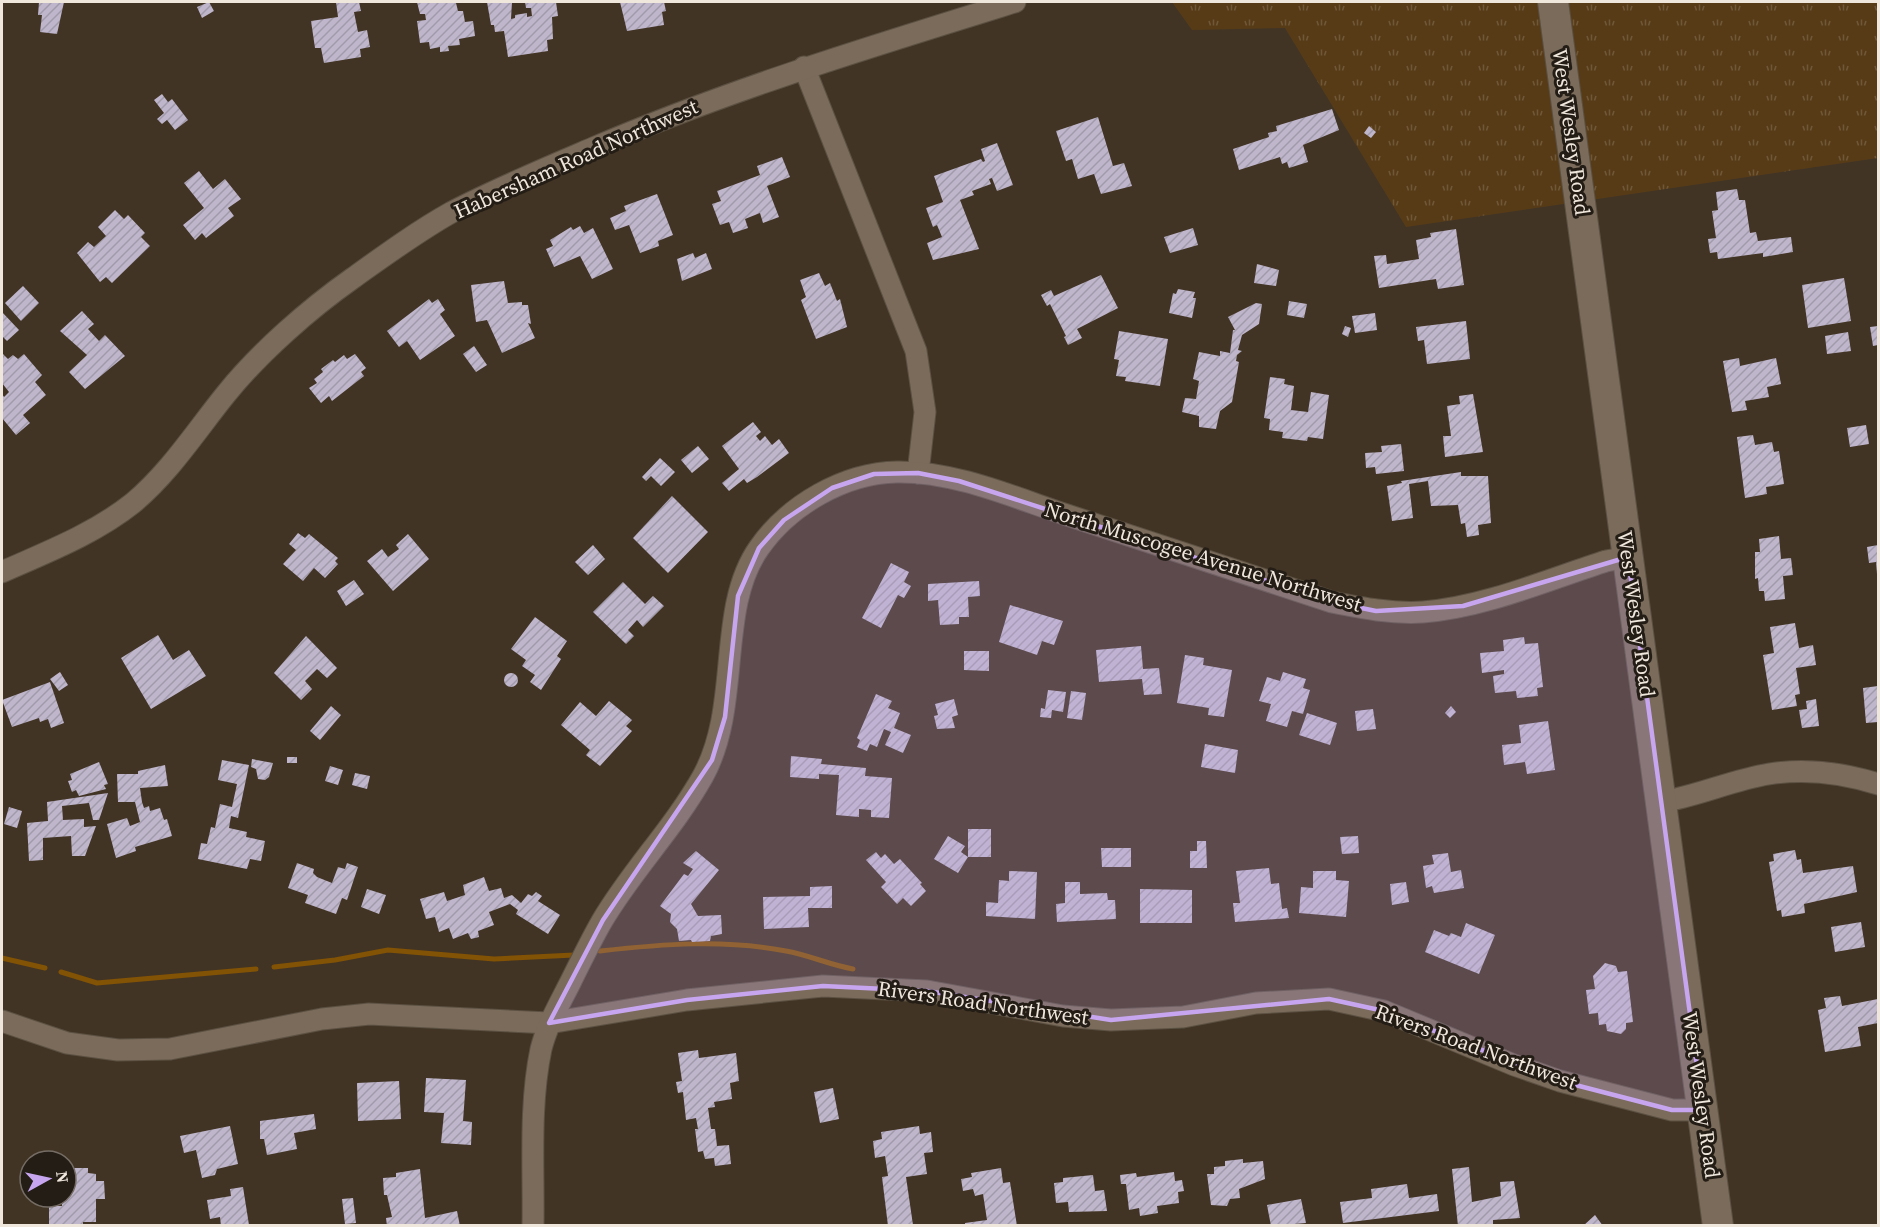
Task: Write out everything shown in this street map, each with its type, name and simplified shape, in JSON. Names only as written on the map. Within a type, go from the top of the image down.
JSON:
[{"type":"street","name":"Habersham Road Northwest","points":[[2,572],[79,538],[135,502],[168,469],[227,392],[268,349],[349,280],[450,213],[506,185],[683,110],[804,67],[1015,2]]},
{"type":"street","name":"West Wesley Road","points":[[1553,2],[1718,1226]]},
{"type":"street","points":[[804,67],[916,351],[925,412],[918,473]]},
{"type":"street","name":"North Muscogee Avenue Northwest","points":[[533,1226],[534,1123],[541,1051],[549,1023],[603,920],[697,787],[712,760],[725,717],[738,596],[745,573],[759,548],[784,520],[832,488],[874,474],[918,473],[959,481],[1332,602],[1376,610],[1422,612],[1463,606],[1606,561],[1628,557]]},
{"type":"street","points":[[1661,802],[1768,774],[1801,771],[1831,773],[1878,784]]},
{"type":"street","name":"Rivers Road Northwest","points":[[2,1022],[67,1043],[118,1050],[170,1049],[322,1019],[369,1014],[549,1023],[687,1000],[824,987],[874,987],[927,991],[1063,1016],[1112,1020],[1183,1017],[1256,1003],[1329,999],[1384,1011],[1514,1065],[1560,1081],[1672,1110],[1703,1110]]},
{"type":"highlighted area","points":[[918,473],[959,481],[1332,602],[1376,611],[1463,606],[1628,557],[1703,1110],[1672,1110],[1560,1081],[1384,1011],[1329,999],[1111,1020],[927,991],[823,986],[687,1000],[549,1023],[603,920],[712,760],[725,717],[738,596],[759,548],[784,520],[832,488],[874,474]]},
{"type":"green space","points":[[1172,2],[1878,2],[1878,158],[1406,227],[1285,28],[1192,30]]},
{"type":"building","points":[[39,2],[64,2],[57,34],[40,32],[42,15],[38,15]]},
{"type":"building","points":[[209,2],[214,11],[202,18],[197,7]]},
{"type":"building","points":[[336,2],[359,2],[361,11],[354,12],[358,32],[367,30],[370,47],[360,49],[361,57],[324,63],[321,48],[315,48],[311,21],[338,17]]},
{"type":"building","points":[[417,2],[456,3],[458,11],[463,11],[465,22],[473,21],[475,36],[459,39],[460,45],[448,46],[449,51],[440,52],[440,47],[430,49],[429,42],[420,43],[417,21],[426,20],[425,14],[420,14]]},
{"type":"building","points":[[487,2],[512,2],[511,19],[515,18],[515,15],[527,13],[527,17],[532,16],[531,8],[526,8],[525,2],[556,2],[558,16],[552,17],[553,39],[547,40],[548,51],[508,57],[504,31],[495,32],[494,25],[491,25]]},
{"type":"building","points":[[620,2],[664,2],[666,11],[662,12],[664,25],[627,31]]},
{"type":"building","points":[[162,94],[168,102],[172,99],[188,120],[175,130],[167,120],[162,124],[157,119],[164,113],[154,100]]},
{"type":"building","points":[[1332,109],[1339,130],[1303,145],[1308,162],[1289,168],[1287,162],[1282,164],[1280,157],[1239,170],[1233,149],[1269,137],[1268,133],[1277,131],[1276,126]]},
{"type":"building","points":[[1098,117],[1113,166],[1124,163],[1132,186],[1101,194],[1094,174],[1078,179],[1072,159],[1066,161],[1056,131]]},
{"type":"building","points":[[1369,126],[1376,132],[1371,138],[1364,133]]},
{"type":"building","points":[[997,143],[1013,185],[997,191],[992,178],[989,179],[991,184],[972,191],[974,195],[960,200],[979,249],[933,260],[927,243],[942,237],[937,225],[933,227],[926,208],[943,202],[934,176],[981,159],[985,161],[981,149]]},
{"type":"building","points":[[782,157],[790,177],[767,186],[779,217],[763,223],[760,213],[745,219],[748,228],[733,233],[729,222],[720,225],[712,204],[721,201],[717,191],[760,175],[757,166]]},
{"type":"building","points":[[199,171],[213,189],[225,179],[241,199],[228,208],[234,216],[206,238],[202,233],[195,240],[183,225],[204,208],[184,183]]},
{"type":"building","points":[[1737,189],[1739,200],[1745,200],[1750,233],[1756,232],[1758,241],[1791,237],[1793,252],[1763,257],[1763,253],[1718,259],[1717,252],[1710,253],[1708,239],[1716,238],[1712,211],[1718,210],[1716,192]]},
{"type":"building","points":[[657,194],[673,235],[658,241],[659,246],[640,253],[629,225],[615,230],[610,218],[626,211],[624,206]]},
{"type":"building","points":[[115,210],[124,219],[128,215],[145,233],[141,237],[150,246],[112,283],[106,277],[100,282],[77,253],[88,242],[94,247],[106,236],[98,227]]},
{"type":"building","points":[[580,226],[584,233],[593,228],[613,269],[592,279],[580,256],[554,267],[546,249],[553,246],[550,240],[571,227],[573,230]]},
{"type":"building","points":[[1193,228],[1198,245],[1170,253],[1164,237]]},
{"type":"building","points":[[1456,229],[1464,285],[1438,289],[1436,279],[1379,288],[1374,256],[1386,255],[1387,264],[1419,259],[1416,240],[1431,237],[1430,233]]},
{"type":"building","points":[[693,253],[695,258],[706,253],[712,269],[682,281],[677,259]]},
{"type":"building","points":[[1257,264],[1279,270],[1276,286],[1254,283]]},
{"type":"building","points":[[819,273],[825,286],[830,283],[837,301],[840,299],[847,327],[816,339],[801,300],[806,297],[800,280]]},
{"type":"building","points":[[1101,275],[1118,308],[1077,329],[1082,338],[1068,345],[1050,304],[1047,306],[1041,295],[1051,290],[1054,296]]},
{"type":"building","points":[[1844,278],[1851,321],[1808,328],[1802,285]]},
{"type":"building","points":[[504,281],[508,303],[522,302],[522,305],[528,305],[531,324],[528,323],[535,338],[502,353],[487,320],[476,322],[471,285]]},
{"type":"building","points":[[23,286],[39,303],[21,321],[5,303]]},
{"type":"building","points":[[1178,289],[1195,292],[1192,318],[1169,313],[1173,293],[1176,294]]},
{"type":"building","points":[[429,299],[432,303],[438,299],[445,310],[440,314],[455,336],[420,360],[407,341],[399,347],[387,331]]},
{"type":"building","points":[[1289,301],[1307,304],[1304,318],[1287,315]]},
{"type":"building","points":[[1256,303],[1262,304],[1259,324],[1242,335],[1238,350],[1242,351],[1237,355],[1236,361],[1239,362],[1232,402],[1220,411],[1216,429],[1199,427],[1199,416],[1182,412],[1185,398],[1196,399],[1199,381],[1193,379],[1199,352],[1220,356],[1220,351],[1230,353],[1233,330],[1235,330],[1228,317]]},
{"type":"building","points":[[82,311],[94,324],[88,329],[99,341],[105,335],[125,356],[85,389],[69,372],[87,355],[60,331]]},
{"type":"building","points":[[2,312],[19,330],[7,341],[2,336]]},
{"type":"building","points":[[1375,313],[1377,330],[1355,333],[1352,316]]},
{"type":"building","points":[[1466,321],[1470,359],[1427,364],[1424,340],[1418,341],[1416,327]]},
{"type":"building","points":[[1345,326],[1351,328],[1348,337],[1342,334]]},
{"type":"building","points":[[1878,326],[1878,345],[1873,346],[1870,327]]},
{"type":"building","points":[[1119,331],[1168,339],[1160,386],[1125,381],[1126,377],[1116,376],[1119,360],[1114,359]]},
{"type":"building","points":[[1848,332],[1851,351],[1827,354],[1825,336]]},
{"type":"building","points":[[474,346],[487,365],[476,372],[463,354]]},
{"type":"building","points":[[3,354],[8,359],[13,355],[18,359],[24,354],[42,375],[35,382],[46,395],[23,415],[30,423],[16,435],[2,418],[2,394],[4,397],[9,392],[2,383]]},
{"type":"building","points":[[355,354],[366,368],[361,372],[364,376],[332,401],[329,396],[321,403],[309,388],[317,383],[314,379],[323,372],[321,369],[333,360],[335,362],[344,355],[347,359]]},
{"type":"building","points":[[1739,358],[1740,366],[1776,358],[1781,384],[1767,387],[1769,397],[1745,401],[1747,410],[1732,412],[1723,361]]},
{"type":"building","points":[[1270,377],[1285,379],[1284,384],[1294,386],[1291,410],[1308,412],[1311,392],[1329,395],[1323,439],[1308,437],[1307,441],[1282,438],[1283,432],[1269,430],[1270,419],[1264,418]]},
{"type":"building","points":[[1473,394],[1483,452],[1445,457],[1443,436],[1451,436],[1447,406],[1460,404],[1459,396]]},
{"type":"building","points":[[753,422],[761,432],[756,436],[760,441],[765,436],[772,445],[779,439],[789,453],[757,477],[747,483],[744,479],[729,491],[722,483],[739,469],[722,446]]},
{"type":"building","points":[[1866,425],[1869,444],[1850,447],[1847,428]]},
{"type":"building","points":[[1753,435],[1755,445],[1772,442],[1774,452],[1779,451],[1784,484],[1766,487],[1767,494],[1745,498],[1737,437]]},
{"type":"building","points":[[1401,444],[1404,471],[1376,474],[1375,467],[1366,468],[1365,453],[1382,452],[1381,446]]},
{"type":"building","points":[[698,446],[709,459],[692,473],[681,460]]},
{"type":"building","points":[[660,458],[675,472],[661,486],[651,476],[646,481],[642,477]]},
{"type":"building","points":[[1461,472],[1461,476],[1488,476],[1491,523],[1478,525],[1479,535],[1467,537],[1465,523],[1461,524],[1458,505],[1431,506],[1428,481],[1409,484],[1413,518],[1392,521],[1387,486],[1402,483],[1401,481]]},
{"type":"building","points":[[672,496],[708,532],[668,573],[633,538]]},
{"type":"building","points":[[298,533],[305,538],[309,534],[338,558],[335,561],[338,564],[325,578],[314,568],[303,581],[283,564],[296,550],[289,544]]},
{"type":"building","points":[[408,534],[429,559],[393,591],[367,561],[382,549],[388,557],[399,549],[396,545]]},
{"type":"building","points":[[1779,536],[1781,559],[1791,558],[1793,575],[1783,576],[1785,599],[1765,601],[1764,591],[1759,591],[1758,578],[1755,579],[1755,552],[1760,552],[1759,539]]},
{"type":"building","points":[[593,545],[605,559],[588,575],[575,562]]},
{"type":"building","points":[[1878,545],[1877,574],[1876,562],[1869,563],[1867,547]]},
{"type":"building","points":[[891,563],[909,572],[904,582],[911,586],[904,598],[898,595],[881,628],[862,618]]},
{"type":"building","points":[[354,580],[364,594],[346,606],[337,591]]},
{"type":"building","points":[[979,581],[980,596],[968,597],[969,617],[959,617],[959,624],[940,625],[938,600],[928,601],[928,584]]},
{"type":"building","points":[[623,582],[645,604],[653,596],[664,606],[643,627],[637,620],[628,630],[634,636],[626,644],[593,612]]},
{"type":"building","points":[[1010,605],[1063,621],[1054,645],[1042,641],[1037,655],[999,642]]},
{"type":"building","points":[[535,617],[567,641],[557,656],[561,659],[541,690],[530,682],[535,675],[522,666],[526,660],[511,649]]},
{"type":"building","points":[[1795,623],[1799,648],[1813,645],[1816,665],[1796,668],[1800,694],[1795,695],[1797,706],[1772,710],[1763,655],[1774,653],[1770,627]]},
{"type":"building","points":[[158,635],[173,660],[189,650],[206,676],[151,709],[121,658]]},
{"type":"building","points":[[306,636],[337,668],[327,678],[317,669],[305,681],[312,689],[301,700],[274,673]]},
{"type":"building","points":[[1524,637],[1525,644],[1538,643],[1543,687],[1537,688],[1538,696],[1517,698],[1516,691],[1495,693],[1493,676],[1504,674],[1504,670],[1482,673],[1480,653],[1504,651],[1503,640]]},
{"type":"building","points":[[1141,646],[1143,669],[1159,668],[1162,694],[1144,695],[1142,679],[1099,682],[1096,650]]},
{"type":"building","points":[[964,651],[989,651],[989,671],[964,670]]},
{"type":"building","points":[[1185,655],[1204,658],[1203,665],[1232,670],[1224,717],[1208,715],[1209,708],[1177,703]]},
{"type":"building","points":[[60,672],[68,685],[59,691],[50,679]]},
{"type":"building","points":[[1283,672],[1306,679],[1303,688],[1310,690],[1303,714],[1292,711],[1287,727],[1266,721],[1271,704],[1259,701],[1267,677],[1280,681]]},
{"type":"building","points":[[508,673],[514,673],[518,680],[514,687],[508,687],[504,683],[504,677]]},
{"type":"building","points":[[50,682],[64,723],[51,728],[48,719],[40,722],[39,718],[12,727],[2,700]]},
{"type":"building","points":[[1878,686],[1878,722],[1866,723],[1863,688]]},
{"type":"building","points":[[1048,690],[1066,692],[1063,712],[1052,710],[1051,718],[1040,717],[1041,708],[1045,709]]},
{"type":"building","points":[[1071,691],[1086,693],[1082,720],[1067,718]]},
{"type":"building","points":[[876,694],[892,701],[888,708],[900,713],[894,728],[911,735],[903,753],[885,745],[891,732],[884,729],[877,747],[870,744],[867,751],[857,747],[860,740],[857,738]]},
{"type":"building","points":[[954,699],[958,715],[952,717],[955,728],[937,729],[934,716],[938,715],[935,704]]},
{"type":"building","points":[[1816,699],[1819,726],[1802,728],[1799,710],[1807,709],[1806,701]]},
{"type":"building","points":[[609,701],[632,720],[626,726],[632,731],[600,766],[586,755],[590,750],[561,725],[580,702],[596,716]]},
{"type":"building","points":[[331,706],[341,715],[320,740],[310,731]]},
{"type":"building","points":[[1451,706],[1456,712],[1450,718],[1445,713]]},
{"type":"building","points":[[1373,709],[1376,729],[1357,731],[1355,711]]},
{"type":"building","points":[[1307,713],[1337,723],[1330,745],[1299,735]]},
{"type":"building","points":[[1548,721],[1555,770],[1527,774],[1525,762],[1504,765],[1502,745],[1521,743],[1519,725]]},
{"type":"building","points":[[1205,744],[1238,750],[1235,773],[1201,767]]},
{"type":"building","points":[[791,756],[822,759],[821,764],[866,768],[865,776],[892,778],[889,818],[871,817],[871,810],[859,809],[859,817],[836,815],[839,775],[819,774],[819,779],[790,777]]},
{"type":"building","points":[[287,757],[297,757],[297,763],[287,763]]},
{"type":"building","points":[[252,759],[273,763],[269,777],[265,780],[258,779],[256,769],[251,767]]},
{"type":"building","points":[[222,760],[249,765],[238,818],[231,816],[229,828],[247,832],[246,837],[265,841],[261,861],[250,859],[247,869],[198,859],[201,843],[207,844],[211,827],[215,828],[220,804],[232,807],[237,784],[218,780]]},
{"type":"building","points":[[99,762],[108,784],[104,785],[106,789],[79,796],[76,790],[72,792],[68,781],[72,780],[70,774]]},
{"type":"building","points":[[165,765],[168,786],[140,788],[144,808],[149,806],[150,811],[160,808],[164,820],[167,819],[172,836],[135,847],[136,851],[116,858],[107,824],[127,818],[130,826],[140,822],[135,802],[118,802],[117,774],[138,774],[138,771]]},
{"type":"building","points":[[330,766],[343,770],[338,785],[325,781]]},
{"type":"building","points":[[355,773],[370,776],[367,789],[352,785]]},
{"type":"building","points":[[108,793],[99,820],[93,820],[89,803],[62,806],[63,820],[84,819],[84,827],[96,826],[85,856],[72,856],[71,836],[43,838],[43,860],[29,861],[27,823],[48,821],[47,802]]},
{"type":"building","points":[[9,807],[22,811],[17,828],[4,824]]},
{"type":"building","points":[[968,829],[991,829],[991,857],[968,857]]},
{"type":"building","points":[[948,836],[965,846],[961,852],[968,857],[958,873],[934,859]]},
{"type":"building","points":[[1358,836],[1359,853],[1342,854],[1340,837]]},
{"type":"building","points":[[1197,841],[1206,841],[1207,868],[1190,868],[1190,851],[1197,851]]},
{"type":"building","points":[[1101,848],[1131,848],[1131,867],[1102,867]]},
{"type":"building","points":[[1795,850],[1797,860],[1801,859],[1803,873],[1853,866],[1857,892],[1804,904],[1805,913],[1782,917],[1781,910],[1777,911],[1769,862],[1774,861],[1773,854]]},
{"type":"building","points":[[696,851],[719,870],[691,904],[698,916],[721,915],[722,934],[711,936],[710,941],[679,941],[677,929],[670,922],[671,914],[660,906],[684,874],[688,876],[693,869],[683,863]]},
{"type":"building","points":[[876,852],[881,858],[885,854],[894,864],[900,859],[922,883],[920,884],[926,891],[911,906],[903,898],[897,904],[881,887],[886,882],[866,860]]},
{"type":"building","points":[[1448,853],[1451,872],[1461,870],[1464,888],[1434,893],[1432,886],[1426,888],[1423,866],[1434,864],[1432,855]]},
{"type":"building","points":[[297,863],[314,869],[313,873],[317,877],[332,883],[338,867],[345,869],[347,863],[358,867],[347,900],[342,898],[336,914],[305,903],[308,895],[288,888]]},
{"type":"building","points":[[1269,868],[1271,884],[1279,883],[1282,909],[1287,908],[1289,918],[1235,922],[1233,903],[1240,903],[1236,871]]},
{"type":"building","points":[[1009,871],[1037,872],[1035,919],[986,916],[986,902],[998,903],[999,880],[1009,881]]},
{"type":"building","points":[[1313,871],[1336,871],[1336,880],[1349,881],[1346,917],[1299,913],[1301,887],[1313,888]]},
{"type":"building","points":[[484,877],[489,891],[501,888],[504,898],[512,895],[521,903],[528,894],[532,896],[536,892],[542,896],[538,901],[560,915],[548,934],[516,914],[518,910],[510,904],[489,912],[494,925],[478,931],[479,937],[471,939],[468,933],[453,939],[449,928],[439,932],[435,917],[426,919],[420,899],[444,892],[447,901],[465,895],[463,885]]},
{"type":"building","points":[[1065,882],[1080,882],[1080,894],[1107,893],[1108,900],[1115,900],[1116,919],[1057,922],[1056,904],[1065,903]]},
{"type":"building","points":[[1406,882],[1409,902],[1392,905],[1390,884]]},
{"type":"building","points":[[832,886],[832,908],[808,908],[809,927],[764,929],[763,897],[810,896],[810,887]]},
{"type":"building","points":[[367,889],[386,895],[379,914],[361,907]]},
{"type":"building","points":[[1140,889],[1192,890],[1192,923],[1140,923]]},
{"type":"building","points":[[1861,922],[1865,947],[1835,952],[1831,927]]},
{"type":"building","points":[[1466,923],[1495,935],[1479,974],[1425,952],[1434,930],[1449,936],[1451,933],[1461,937]]},
{"type":"building","points":[[1605,963],[1616,966],[1618,972],[1627,971],[1633,1022],[1626,1023],[1626,1029],[1621,1034],[1607,1031],[1606,1024],[1599,1025],[1598,1013],[1589,1014],[1586,990],[1595,989],[1593,976]]},
{"type":"building","points":[[1840,996],[1842,1006],[1878,999],[1878,1023],[1858,1027],[1861,1046],[1825,1052],[1818,1010],[1826,1008],[1824,998]]},
{"type":"building","points":[[698,1050],[699,1058],[736,1053],[739,1081],[730,1083],[732,1099],[714,1102],[715,1107],[708,1108],[711,1129],[715,1129],[717,1146],[729,1145],[731,1164],[715,1166],[714,1158],[705,1159],[703,1151],[698,1152],[696,1118],[686,1120],[683,1092],[678,1093],[676,1082],[682,1081],[678,1053]]},
{"type":"building","points":[[426,1078],[466,1080],[463,1121],[472,1122],[471,1145],[441,1143],[444,1113],[424,1112]]},
{"type":"building","points":[[399,1081],[401,1119],[358,1121],[357,1083]]},
{"type":"building","points":[[833,1088],[839,1119],[820,1123],[814,1092]]},
{"type":"building","points":[[314,1114],[316,1129],[294,1133],[297,1149],[267,1155],[264,1139],[260,1139],[260,1121]]},
{"type":"building","points":[[230,1126],[238,1164],[217,1169],[215,1175],[202,1178],[196,1150],[184,1153],[180,1136]]},
{"type":"building","points":[[919,1126],[920,1134],[931,1132],[933,1152],[924,1153],[927,1174],[906,1177],[913,1225],[888,1226],[882,1177],[888,1176],[885,1156],[875,1158],[873,1141],[882,1139],[881,1132]]},
{"type":"building","points":[[1243,1159],[1243,1163],[1263,1161],[1265,1179],[1239,1189],[1240,1198],[1230,1199],[1227,1206],[1211,1205],[1207,1174],[1214,1174],[1214,1167],[1225,1166],[1225,1161]]},
{"type":"building","points":[[1469,1167],[1472,1202],[1501,1196],[1500,1182],[1514,1181],[1520,1218],[1493,1220],[1493,1226],[1458,1226],[1452,1169]]},
{"type":"building","points":[[78,1168],[88,1168],[88,1173],[96,1174],[96,1181],[104,1181],[105,1199],[96,1199],[96,1222],[83,1222],[83,1226],[49,1226],[49,1209],[78,1209]]},
{"type":"building","points":[[1001,1168],[1003,1183],[1010,1182],[1017,1226],[965,1226],[965,1223],[987,1220],[983,1194],[975,1196],[973,1189],[963,1191],[961,1179],[972,1177],[971,1173]]},
{"type":"building","points":[[420,1169],[425,1218],[457,1211],[460,1226],[387,1226],[386,1218],[392,1217],[387,1195],[384,1195],[383,1178],[396,1177],[396,1173]]},
{"type":"building","points":[[1174,1172],[1175,1181],[1182,1180],[1184,1191],[1178,1192],[1179,1203],[1157,1206],[1158,1213],[1140,1216],[1139,1208],[1129,1210],[1126,1184],[1121,1184],[1120,1175],[1136,1173],[1137,1177]]},
{"type":"building","points":[[1093,1175],[1095,1191],[1104,1190],[1107,1211],[1069,1212],[1068,1202],[1056,1203],[1054,1183],[1063,1182],[1063,1178]]},
{"type":"building","points":[[1407,1184],[1409,1198],[1437,1194],[1439,1211],[1343,1223],[1340,1202],[1372,1198],[1371,1189]]},
{"type":"building","points":[[243,1187],[249,1225],[221,1226],[220,1217],[210,1219],[207,1200],[231,1196],[230,1189]]},
{"type":"building","points":[[353,1198],[356,1223],[345,1224],[342,1199]]},
{"type":"building","points":[[1301,1199],[1306,1223],[1271,1226],[1267,1205]]},
{"type":"building","points":[[1595,1215],[1603,1226],[1583,1226]]},
{"type":"waterway","points":[[600,951],[646,946],[740,945],[795,953],[853,969]]},
{"type":"waterway","points":[[274,967],[335,960],[388,950],[494,959],[574,955]]},
{"type":"waterway","points":[[2,958],[45,968]]},
{"type":"waterway","points":[[61,972],[97,983],[256,969]]}]
